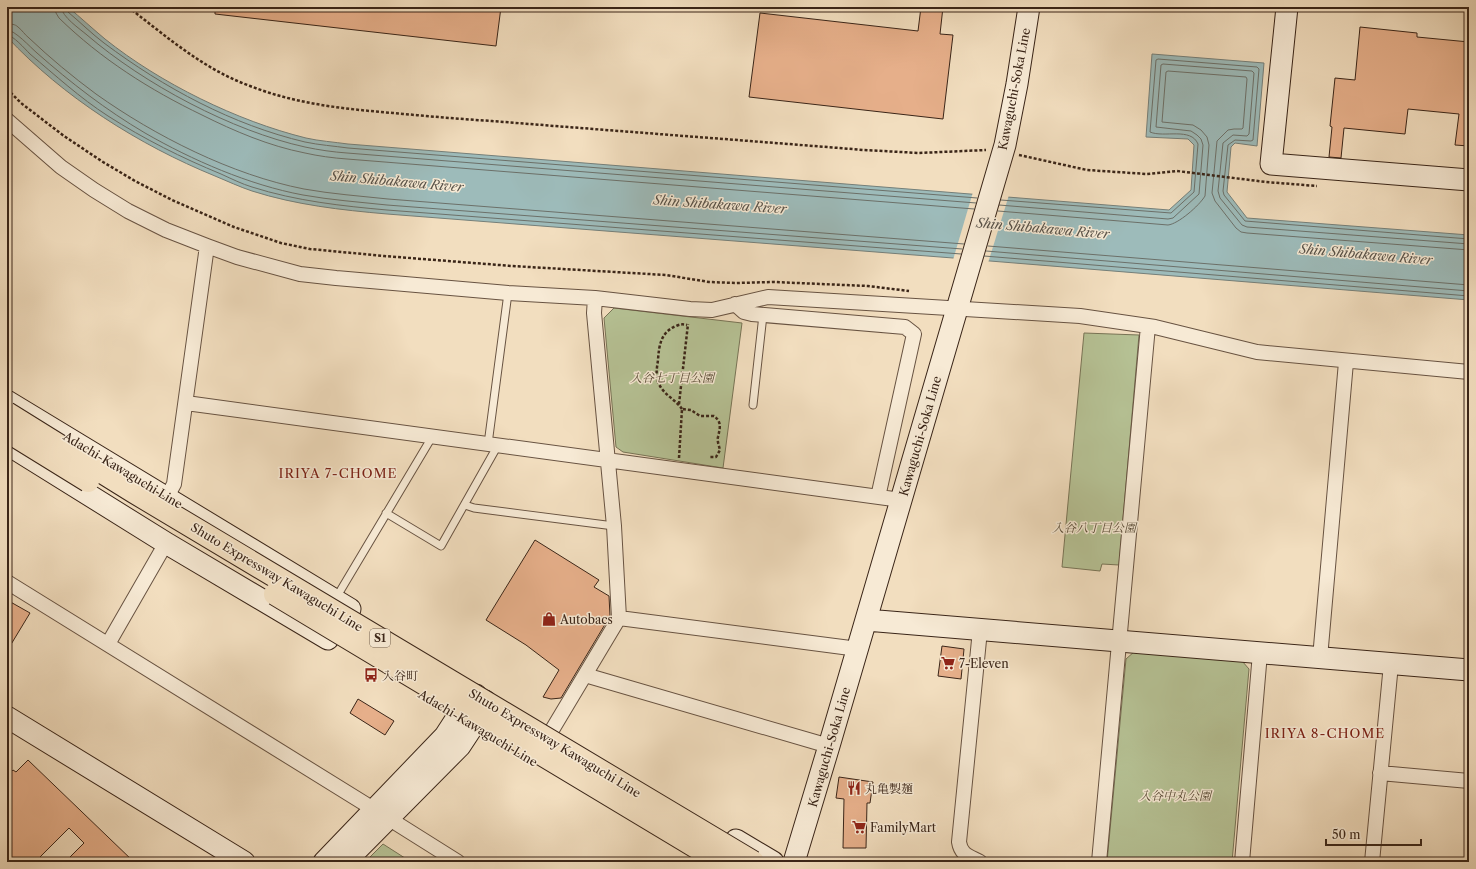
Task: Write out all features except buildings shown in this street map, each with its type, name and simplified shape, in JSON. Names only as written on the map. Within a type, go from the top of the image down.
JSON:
[{"type":"highway","name":"Shuto Expressway Kawaguchi Line","points":[[7,413],[134,492],[753,862]]},
{"type":"highway","name":"Shuto Expressway Kawaguchi Line","points":[[7,431],[131,508],[721,862]]},
{"type":"main road","name":"Kawaguchi-Soka Line","points":[[794,862],[858,649],[1001,157],[1017,84],[1029,7]]},
{"type":"main road","points":[[1287,7],[1270,164],[1469,180]]},
{"type":"main road","name":"Adachi-Kawaguchi Line","points":[[7,401],[773,862]]},
{"type":"main road","name":"Adachi-Kawaguchi Line","points":[[7,444],[166,543],[704,862]]},
{"type":"main road","points":[[866,620],[1469,670]]},
{"type":"main road","points":[[345,862],[381,814],[446,736],[467,721],[470,699],[485,690]]},
{"type":"main road","points":[[7,717],[244,862]]},
{"type":"main road","points":[[324,862],[381,814]]},
{"type":"street","points":[[7,120],[61,167],[94,190],[166,230],[237,257],[300,274],[508,293],[595,298],[690,309],[712,310],[768,297],[959,300],[1148,326],[1257,352],[1346,362],[1469,372]]},
{"type":"street","points":[[167,497],[174,484],[207,246]]},
{"type":"street","points":[[552,730],[619,618],[614,526],[594,313],[595,298]]},
{"type":"street","points":[[735,304],[744,312],[752,314],[905,327],[914,334],[878,497]]},
{"type":"street","points":[[1099,862],[1148,326]]},
{"type":"street","points":[[1320,658],[1346,362]]},
{"type":"street","points":[[186,403],[901,500]]},
{"type":"street","points":[[108,644],[166,543]]},
{"type":"street","points":[[7,582],[458,862]]},
{"type":"street","points":[[619,618],[858,649]]},
{"type":"street","points":[[980,630],[960,842],[960,848],[964,854],[980,862]]},
{"type":"street","points":[[1242,862],[1260,653]]},
{"type":"street","points":[[1372,862],[1391,664]]},
{"type":"street","points":[[586,675],[829,746]]},
{"type":"street","points":[[1380,773],[1469,781]]},
{"type":"lane","points":[[386,513],[441,546],[465,505],[493,445],[508,293]]},
{"type":"lane","points":[[753,405],[763,315]]},
{"type":"lane","points":[[335,599],[432,437]]},
{"type":"lane","points":[[465,505],[474,508],[614,526]]},
{"type":"path","points":[[128,7],[170,40],[206,65],[226,76],[261,91],[291,100],[330,106],[480,120],[864,150],[1026,158],[1087,170],[1147,174],[1177,171],[1266,182],[1322,186]]},
{"type":"path","points":[[7,89],[22,103],[64,136],[135,181],[172,200],[234,227],[281,243],[310,249],[384,256],[512,266],[666,275],[709,282],[774,282],[868,286],[915,293]]},
{"type":"path","points":[[678,470],[682,409],[659,384],[656,373],[658,350],[663,336],[669,330],[683,324],[687,325],[679,404]]},
{"type":"path","points":[[682,409],[691,410],[700,416],[714,416],[719,421],[721,428],[718,438],[720,450],[716,457],[710,457]]},
{"type":"green space","name":"入谷七丁目公園","points":[[614,308],[742,323],[723,468],[623,452],[616,447],[604,318]]},
{"type":"green space","name":"入谷八丁目公園","points":[[1084,333],[1139,335],[1119,565],[1102,564],[1100,571],[1062,567]]},
{"type":"green space","name":"入谷中丸公園","points":[[1135,651],[1242,661],[1249,669],[1232,862],[1107,862],[1126,659]]},
{"type":"green space","points":[[383,844],[408,860],[404,862],[365,862]]},
{"type":"water","name":"Shin Shibakawa River","points":[[7,7],[68,7],[105,39],[127,55],[150,71],[200,99],[253,122],[311,139],[348,144],[1169,210],[1191,190],[1194,145],[1188,139],[1146,137],[1152,54],[1264,63],[1257,146],[1235,143],[1231,147],[1227,192],[1247,218],[1469,235],[1469,300],[387,214],[336,209],[285,200],[238,186],[158,150],[77,99],[52,80],[7,37]]},
{"type":"pier","points":[[973,192],[1009,195],[988,263],[953,260]]},
{"type":"place","name":"Autobacs","points":[[549,619]]},
{"type":"place","name":"7-Eleven","points":[[948,663]]},
{"type":"place","name":"入谷町","points":[[371,675]]},
{"type":"place","name":"丸亀製麺","points":[[854,788]]},
{"type":"place","name":"FamilyMart","points":[[859,827]]},
{"type":"district","name":"IRIYA 7-CHOME","points":[[338,473]]},
{"type":"district","name":"IRIYA 8-CHOME","points":[[1325,733]]}]
